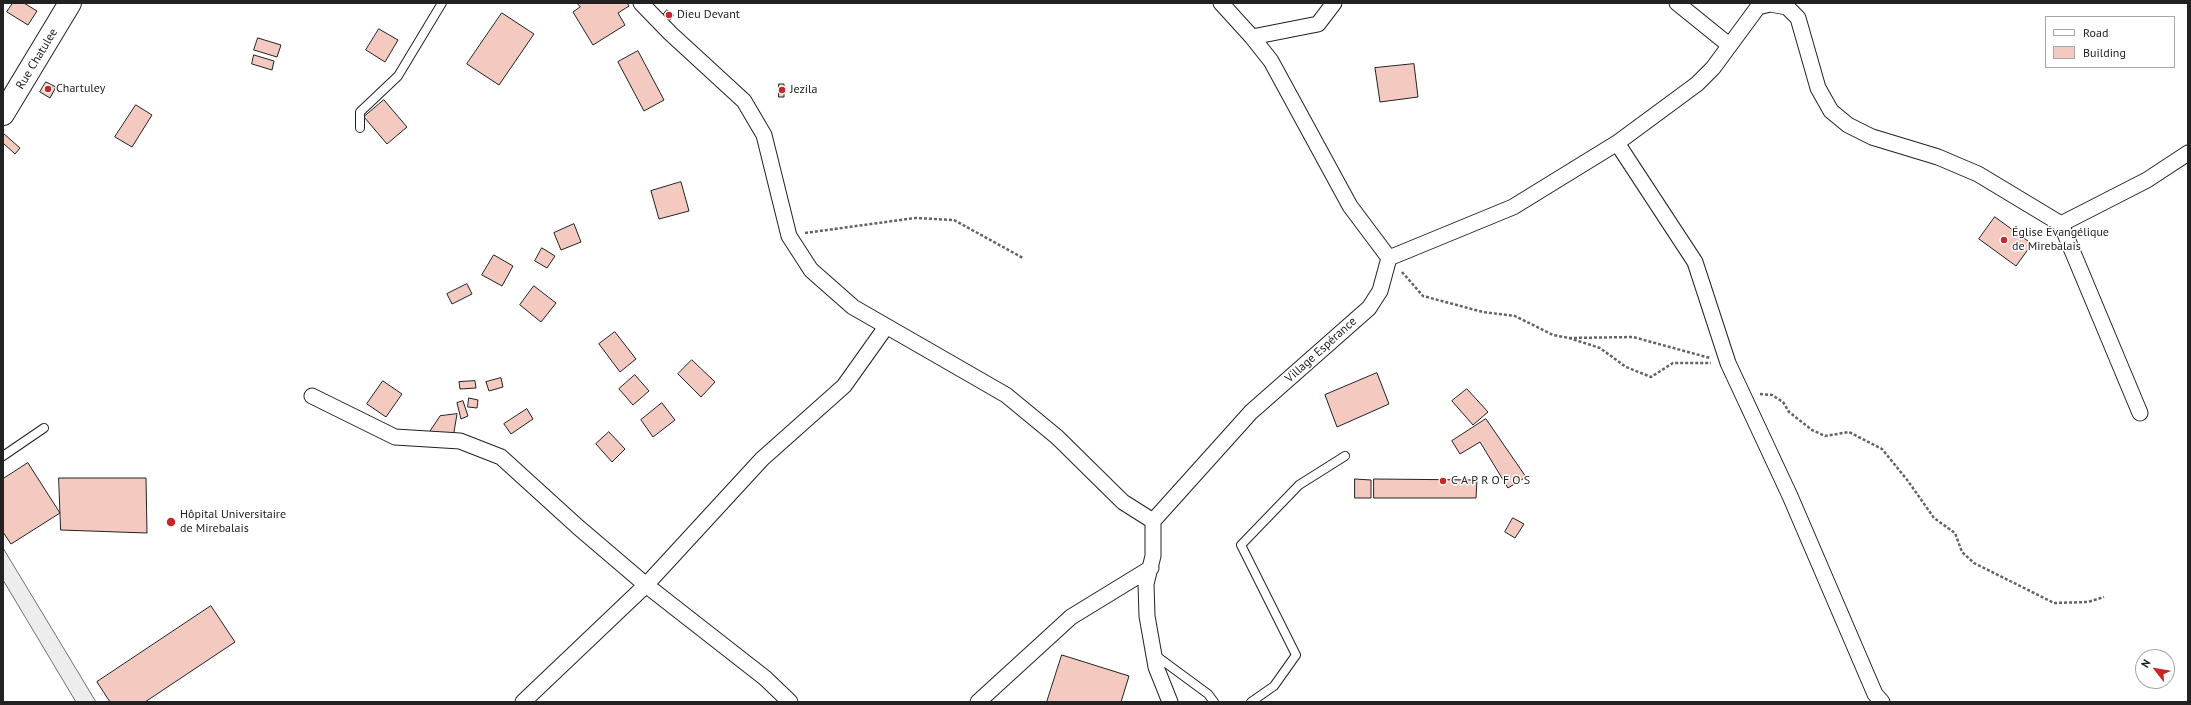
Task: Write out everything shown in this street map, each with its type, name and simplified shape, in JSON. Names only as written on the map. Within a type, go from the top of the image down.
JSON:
[{"type":"main road","name":"Rue Chatulee","points":[[3,114],[70,3]]},
{"type":"street","points":[[641,3],[670,33],[744,101],[764,135],[789,236],[811,270],[853,307],[1006,395],[1058,437],[1122,502],[1153,521],[1153,556],[1146,584],[1147,616],[1156,667],[1170,702]]},
{"type":"street","points":[[1221,3],[1252,37],[1271,61],[1350,206],[1389,258],[1513,207],[1617,143],[1697,84],[1714,68],[1729,45],[1758,7],[1770,4],[1787,7],[1798,18],[1818,88],[1831,111],[1848,124],[1872,137],[1938,157],[1978,174],[2061,224],[2140,413]]},
{"type":"street","points":[[1252,37],[1318,24],[1334,3]]},
{"type":"street","points":[[1677,3],[1729,45]]},
{"type":"street","points":[[1617,143],[1695,262],[1728,363],[1790,496],[1876,694],[1882,702]]},
{"type":"street","points":[[2061,224],[2147,180],[2188,153]]},
{"type":"street","name":"Village Espérance","points":[[1153,521],[1251,412],[1369,308],[1380,292],[1389,258]]},
{"type":"street","points":[[523,702],[646,585],[747,474],[844,386],[886,327]]},
{"type":"street","points":[[312,396],[395,437],[460,442],[501,457],[578,527],[646,585],[765,678],[790,702]]},
{"type":"street","points":[[978,702],[1071,617],[1150,568]]},
{"type":"lane","points":[[360,128],[360,112],[398,76],[442,3]]},
{"type":"lane","points":[[3,456],[44,428]]},
{"type":"lane","points":[[1251,702],[1274,686],[1296,655],[1241,546],[1299,485],[1345,456]]},
{"type":"lane","points":[[1154,655],[1208,694],[1214,702]]},
{"type":"path","points":[[789,236],[915,218],[954,220],[1023,258]]},
{"type":"path","points":[[1389,258],[1423,296],[1483,312],[1515,316],[1553,336],[1569,338],[1632,336],[1728,363]]},
{"type":"path","points":[[1569,338],[1600,348],[1626,367],[1651,377],[1673,363],[1728,363]]},
{"type":"path","points":[[1757,392],[1760,394],[1772,395],[1783,402],[1789,412],[1812,430],[1825,436],[1849,432],[1882,449],[1908,481],[1934,518],[1955,532],[1962,552],[1974,563],[2054,603],[2088,602],[2104,597]]},
{"type":"shaded area","points":[[3,548],[96,702],[76,702],[3,580]]},
{"type":"building","points":[[13,3],[24,3],[37,11],[28,25],[7,12]]},
{"type":"building","points":[[577,3],[627,3],[629,6],[618,13],[625,25],[593,45],[573,12],[580,7]]},
{"type":"building","points":[[667,10],[674,15],[670,20],[663,15]]},
{"type":"building","points":[[502,13],[534,34],[499,85],[467,64]]},
{"type":"building","points":[[379,29],[398,40],[385,62],[366,50]]},
{"type":"building","points":[[258,38],[281,45],[277,57],[254,50]]},
{"type":"building","points":[[638,51],[664,100],[644,111],[618,62]]},
{"type":"building","points":[[254,55],[274,61],[272,70],[252,64]]},
{"type":"building","points":[[1414,64],[1418,97],[1380,102],[1375,68]]},
{"type":"building","points":[[46,82],[56,87],[50,98],[40,92]]},
{"type":"building","points":[[779,84],[784,84],[784,97],[779,97]]},
{"type":"building","points":[[384,100],[407,127],[387,144],[364,117]]},
{"type":"building","points":[[136,105],[152,115],[132,147],[115,137]]},
{"type":"building","points":[[3,133],[20,148],[15,154],[3,143]]},
{"type":"building","points":[[681,182],[689,211],[659,219],[651,191]]},
{"type":"building","points":[[1995,217],[2032,244],[2016,266],[1979,239]]},
{"type":"building","points":[[574,224],[581,242],[561,250],[554,233]]},
{"type":"building","points":[[542,248],[555,256],[547,268],[535,261]]},
{"type":"building","points":[[494,255],[513,266],[502,286],[482,275]]},
{"type":"building","points":[[467,284],[472,294],[452,304],[447,294]]},
{"type":"building","points":[[534,286],[556,303],[541,322],[520,305]]},
{"type":"building","points":[[615,332],[636,359],[620,372],[599,344]]},
{"type":"building","points":[[692,360],[715,382],[701,397],[678,374]]},
{"type":"building","points":[[1377,373],[1389,404],[1337,427],[1325,395]]},
{"type":"building","points":[[635,375],[649,391],[633,405],[619,389]]},
{"type":"building","points":[[501,378],[503,387],[489,391],[486,382]]},
{"type":"building","points":[[383,381],[402,394],[386,417],[367,404]]},
{"type":"building","points":[[475,381],[476,388],[460,389],[459,382]]},
{"type":"building","points":[[1467,389],[1488,412],[1473,425],[1452,401]]},
{"type":"building","points":[[469,398],[478,400],[477,408],[468,407]]},
{"type":"building","points":[[463,401],[468,416],[461,419],[457,403]]},
{"type":"building","points":[[662,403],[675,420],[653,437],[641,420]]},
{"type":"building","points":[[527,409],[533,419],[511,434],[504,424]]},
{"type":"building","points":[[457,414],[453,438],[428,434],[440,416]]},
{"type":"building","points":[[1486,419],[1526,477],[1508,488],[1480,442],[1460,454],[1452,441]]},
{"type":"building","points":[[609,432],[625,449],[612,462],[596,444]]},
{"type":"building","points":[[28,463],[60,513],[11,544],[3,532],[3,479]]},
{"type":"building","points":[[59,478],[146,478],[147,533],[61,530]]},
{"type":"building","points":[[1355,479],[1371,480],[1371,498],[1355,498]]},
{"type":"building","points":[[1374,479],[1477,480],[1476,498],[1374,498]]},
{"type":"building","points":[[1513,518],[1524,524],[1515,538],[1505,532]]},
{"type":"building","points":[[211,606],[235,642],[145,702],[110,702],[97,682]]},
{"type":"building","points":[[1062,655],[1129,676],[1121,702],[1047,702]]},
{"type":"place","name":"Dieu Devant","points":[[669,15]]},
{"type":"place","name":"Chartuley","points":[[48,89]]},
{"type":"place","name":"Jezila","points":[[782,90]]},
{"type":"place","name":"Église Évangélique de Mirebalais","points":[[2004,240]]},
{"type":"place","name":"C A P R O F O S","points":[[1443,481]]},
{"type":"place","name":"Hôpital Universitaire de Mirebalais","points":[[171,522]]}]
